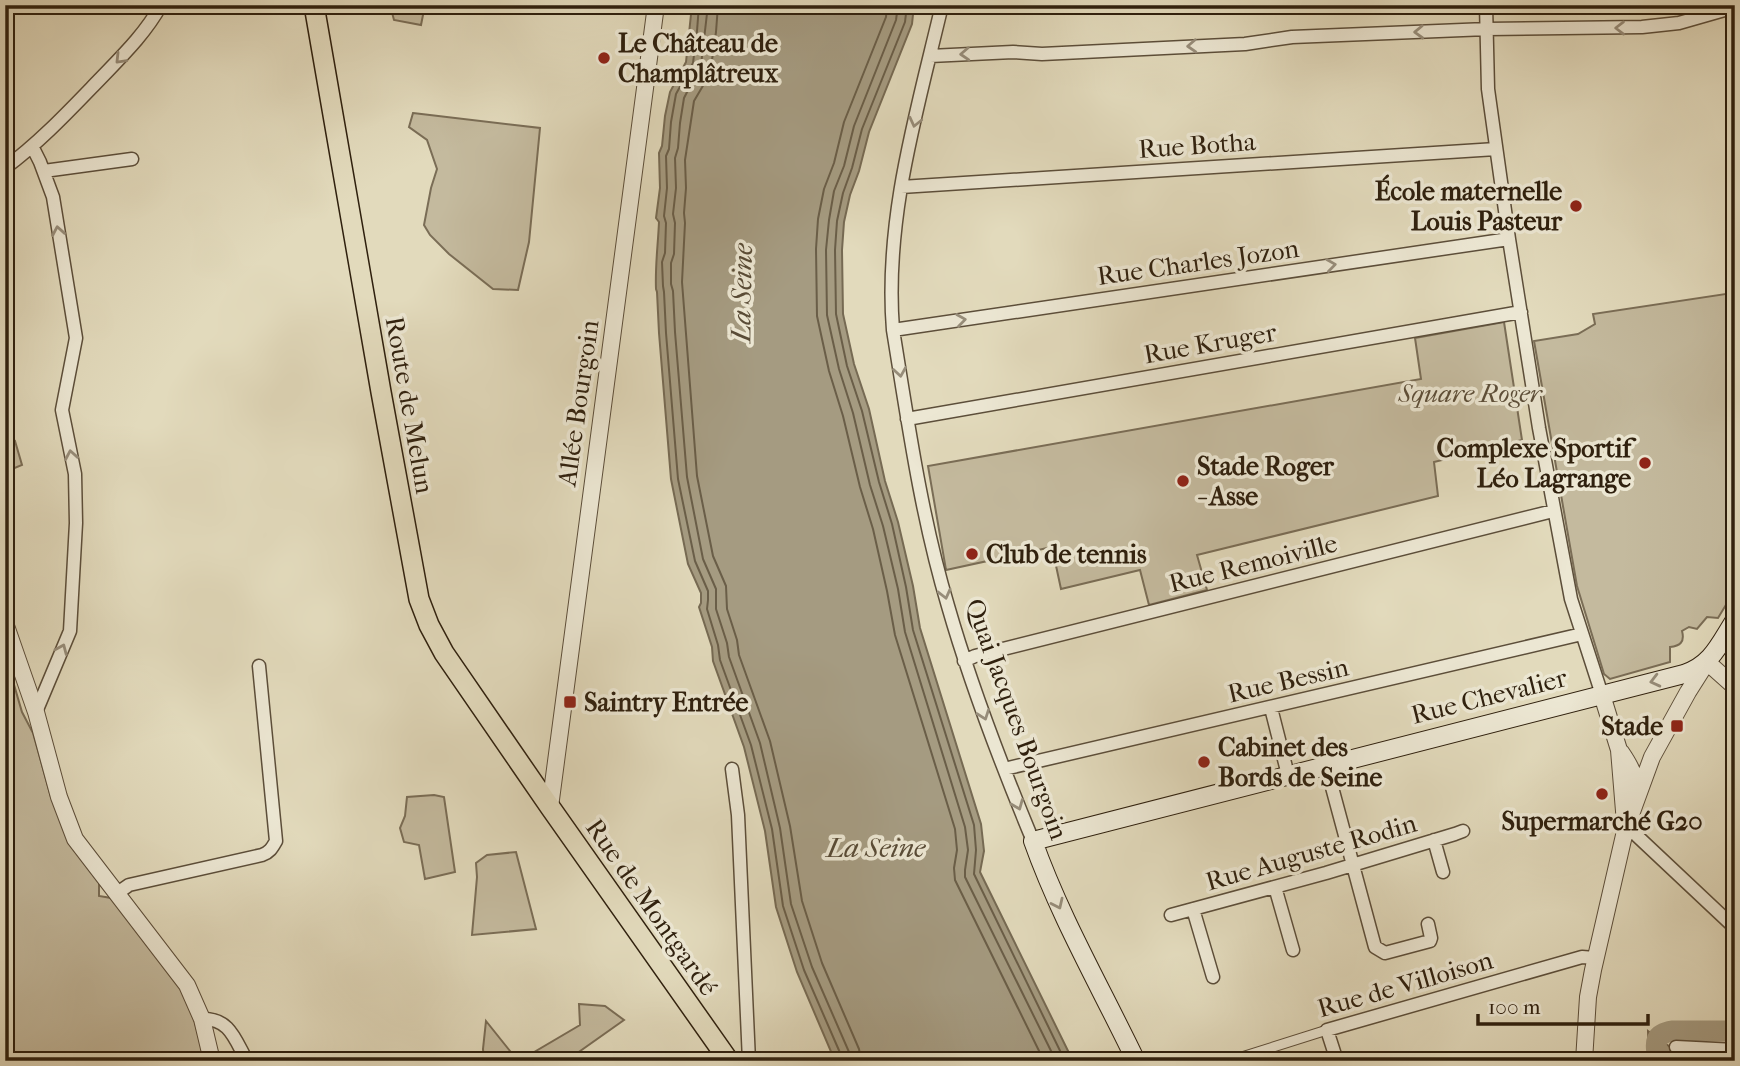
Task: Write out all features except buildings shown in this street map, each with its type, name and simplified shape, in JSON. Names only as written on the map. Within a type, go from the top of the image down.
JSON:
[{"type":"main road","name":"Route de Melun","points":[[314,5],[419,599],[444,653],[534,783]]},
{"type":"main road","points":[[1707,662],[1735,620]]},
{"type":"main road","name":"Rue Chevalier","points":[[1033,841],[1684,674],[1697,670],[1707,662]]},
{"type":"main road","name":"Rue de Montgardé","points":[[534,783],[729,1061]]},
{"type":"main road","name":"Quai Jacques Bourgoin","points":[[1033,841],[1061,910],[1136,1061]]},
{"type":"street","points":[[5,169],[33,148],[139,39],[161,5]]},
{"type":"street","name":"Allée Bourgoin","points":[[550,807],[656,5]]},
{"type":"street","name":"Quai Jacques Bourgoin","points":[[942,5],[901,187],[894,246],[891,306],[893,330],[918,484],[947,604],[964,661],[1033,841]]},
{"type":"street","points":[[1486,5],[1488,89],[1496,149],[1539,428],[1571,599],[1597,696],[1627,774],[1652,757]]},
{"type":"street","points":[[930,56],[1013,52],[1042,54],[1245,44],[1292,37],[1487,29],[1642,27],[1679,23],[1735,7]]},
{"type":"street","points":[[33,148],[53,197],[76,338],[62,410],[75,474],[76,523],[70,631],[36,712]]},
{"type":"street","name":"Rue Botha","points":[[901,187],[1496,149]]},
{"type":"street","points":[[44,171],[132,159]]},
{"type":"street","name":"Rue Charles Jozon","points":[[893,330],[1509,239]]},
{"type":"street","name":"Rue Kruger","points":[[907,419],[1521,312]]},
{"type":"street","name":"Rue Remoiville","points":[[964,661],[975,656],[1553,511]]},
{"type":"street","points":[[5,623],[36,712],[59,797],[75,839],[187,985],[204,1027],[212,1061]]},
{"type":"street","name":"Rue Bessin","points":[[1004,769],[1582,634]]},
{"type":"street","points":[[1633,806],[1652,757],[1707,662],[1735,687]]},
{"type":"street","points":[[116,894],[129,885],[262,855],[271,849],[276,841],[259,666]]},
{"type":"street","points":[[1684,674],[1688,682],[1688,692]]},
{"type":"street","points":[[1271,708],[1288,775]]},
{"type":"street","points":[[1619,750],[1626,831]]},
{"type":"street","points":[[1326,765],[1375,947],[1385,953],[1430,941],[1428,924]]},
{"type":"street","points":[[732,769],[738,815],[749,1061]]},
{"type":"street","points":[[1584,1061],[1588,997],[1595,958],[1633,806],[1633,769]]},
{"type":"street","name":"Rue Auguste Rodin","points":[[1171,915],[1352,866],[1463,831]]},
{"type":"street","points":[[1626,831],[1636,834],[1735,928]]},
{"type":"street","points":[[1434,840],[1443,872]]},
{"type":"street","points":[[1275,887],[1293,950]]},
{"type":"street","points":[[1193,909],[1213,977]]},
{"type":"street","name":"Rue de Villoison","points":[[1229,1061],[1582,957],[1595,958]]},
{"type":"street","points":[[204,1027],[214,1033],[226,1033],[234,1039],[247,1061]]},
{"type":"street","points":[[1327,1030],[1337,1061]]},
{"type":"street","points":[[1676,1047],[1735,1050]]},
{"type":"green space","points":[[390,5],[425,5],[421,25],[394,20]]},
{"type":"green space","points":[[413,113],[540,128],[529,242],[518,290],[493,289],[449,254],[424,225],[437,169],[427,140],[409,127]]},
{"type":"green space","name":"Complexe Sportif Léo Lagrange","points":[[1732,293],[1735,303],[1735,590],[1718,618],[1707,617],[1697,629],[1689,627],[1682,631],[1681,643],[1670,647],[1670,662],[1610,679],[1604,674],[1577,586],[1534,341],[1578,334],[1595,324],[1593,314]]},
{"type":"green space","name":"Stade Roger - Asse","points":[[1504,322],[1522,440],[1434,462],[1438,496],[1197,555],[1207,590],[1149,605],[1140,570],[1061,589],[1052,547],[946,570],[928,466],[1421,379],[1415,338]]},
{"type":"green space","points":[[15,441],[22,465],[5,472],[5,443]]},
{"type":"green space","points":[[5,654],[22,712],[33,733],[51,797],[99,881],[99,896],[111,898],[179,984],[194,1019],[205,1061],[5,1061]]},
{"type":"green space","points":[[407,797],[444,797],[455,872],[425,879],[419,845],[404,842],[400,828],[405,816]]},
{"type":"green space","points":[[516,852],[536,929],[472,935],[476,863],[487,855]]},
{"type":"green space","points":[[579,1004],[605,1006],[624,1020],[566,1061],[519,1061],[580,1025]]},
{"type":"green space","points":[[486,1021],[518,1061],[484,1061]]},
{"type":"water","name":"La Seine","points":[[692,5],[914,5],[912,24],[869,132],[850,195],[842,250],[843,314],[854,364],[869,409],[885,481],[898,522],[920,628],[981,824],[984,851],[980,872],[1073,1061],[835,1061],[797,972],[776,907],[765,831],[744,747],[713,661],[712,647],[699,607],[701,593],[688,564],[671,479],[656,289],[659,222],[656,218],[660,188],[659,153],[665,116],[670,92],[686,62]]},
{"type":"water","points":[[1648,1031],[1673,1049],[1676,1061],[1649,1061]]},
{"type":"waterway","points":[[1658,1061],[1658,1037],[1666,1032],[1735,1031]]},
{"type":"place","name":"Le Château de Champlâtreux","points":[[604,58]]},
{"type":"place","name":"École maternelle Louis Pasteur","points":[[1576,206]]},
{"type":"place","name":"Complexe Sportif Léo Lagrange","points":[[1645,463]]},
{"type":"place","name":"Stade Roger - Asse","points":[[1183,481]]},
{"type":"place","name":"Club de tennis","points":[[972,554]]},
{"type":"place","name":"Saintry Entrée","points":[[570,702]]},
{"type":"place","name":"Stade","points":[[1677,726]]},
{"type":"place","name":"Cabinet des Bords de Seine","points":[[1204,762]]},
{"type":"place","name":"Supermarché G20","points":[[1602,794]]},
{"type":"park label","name":"Square Roger","points":[[1470,393]]}]
